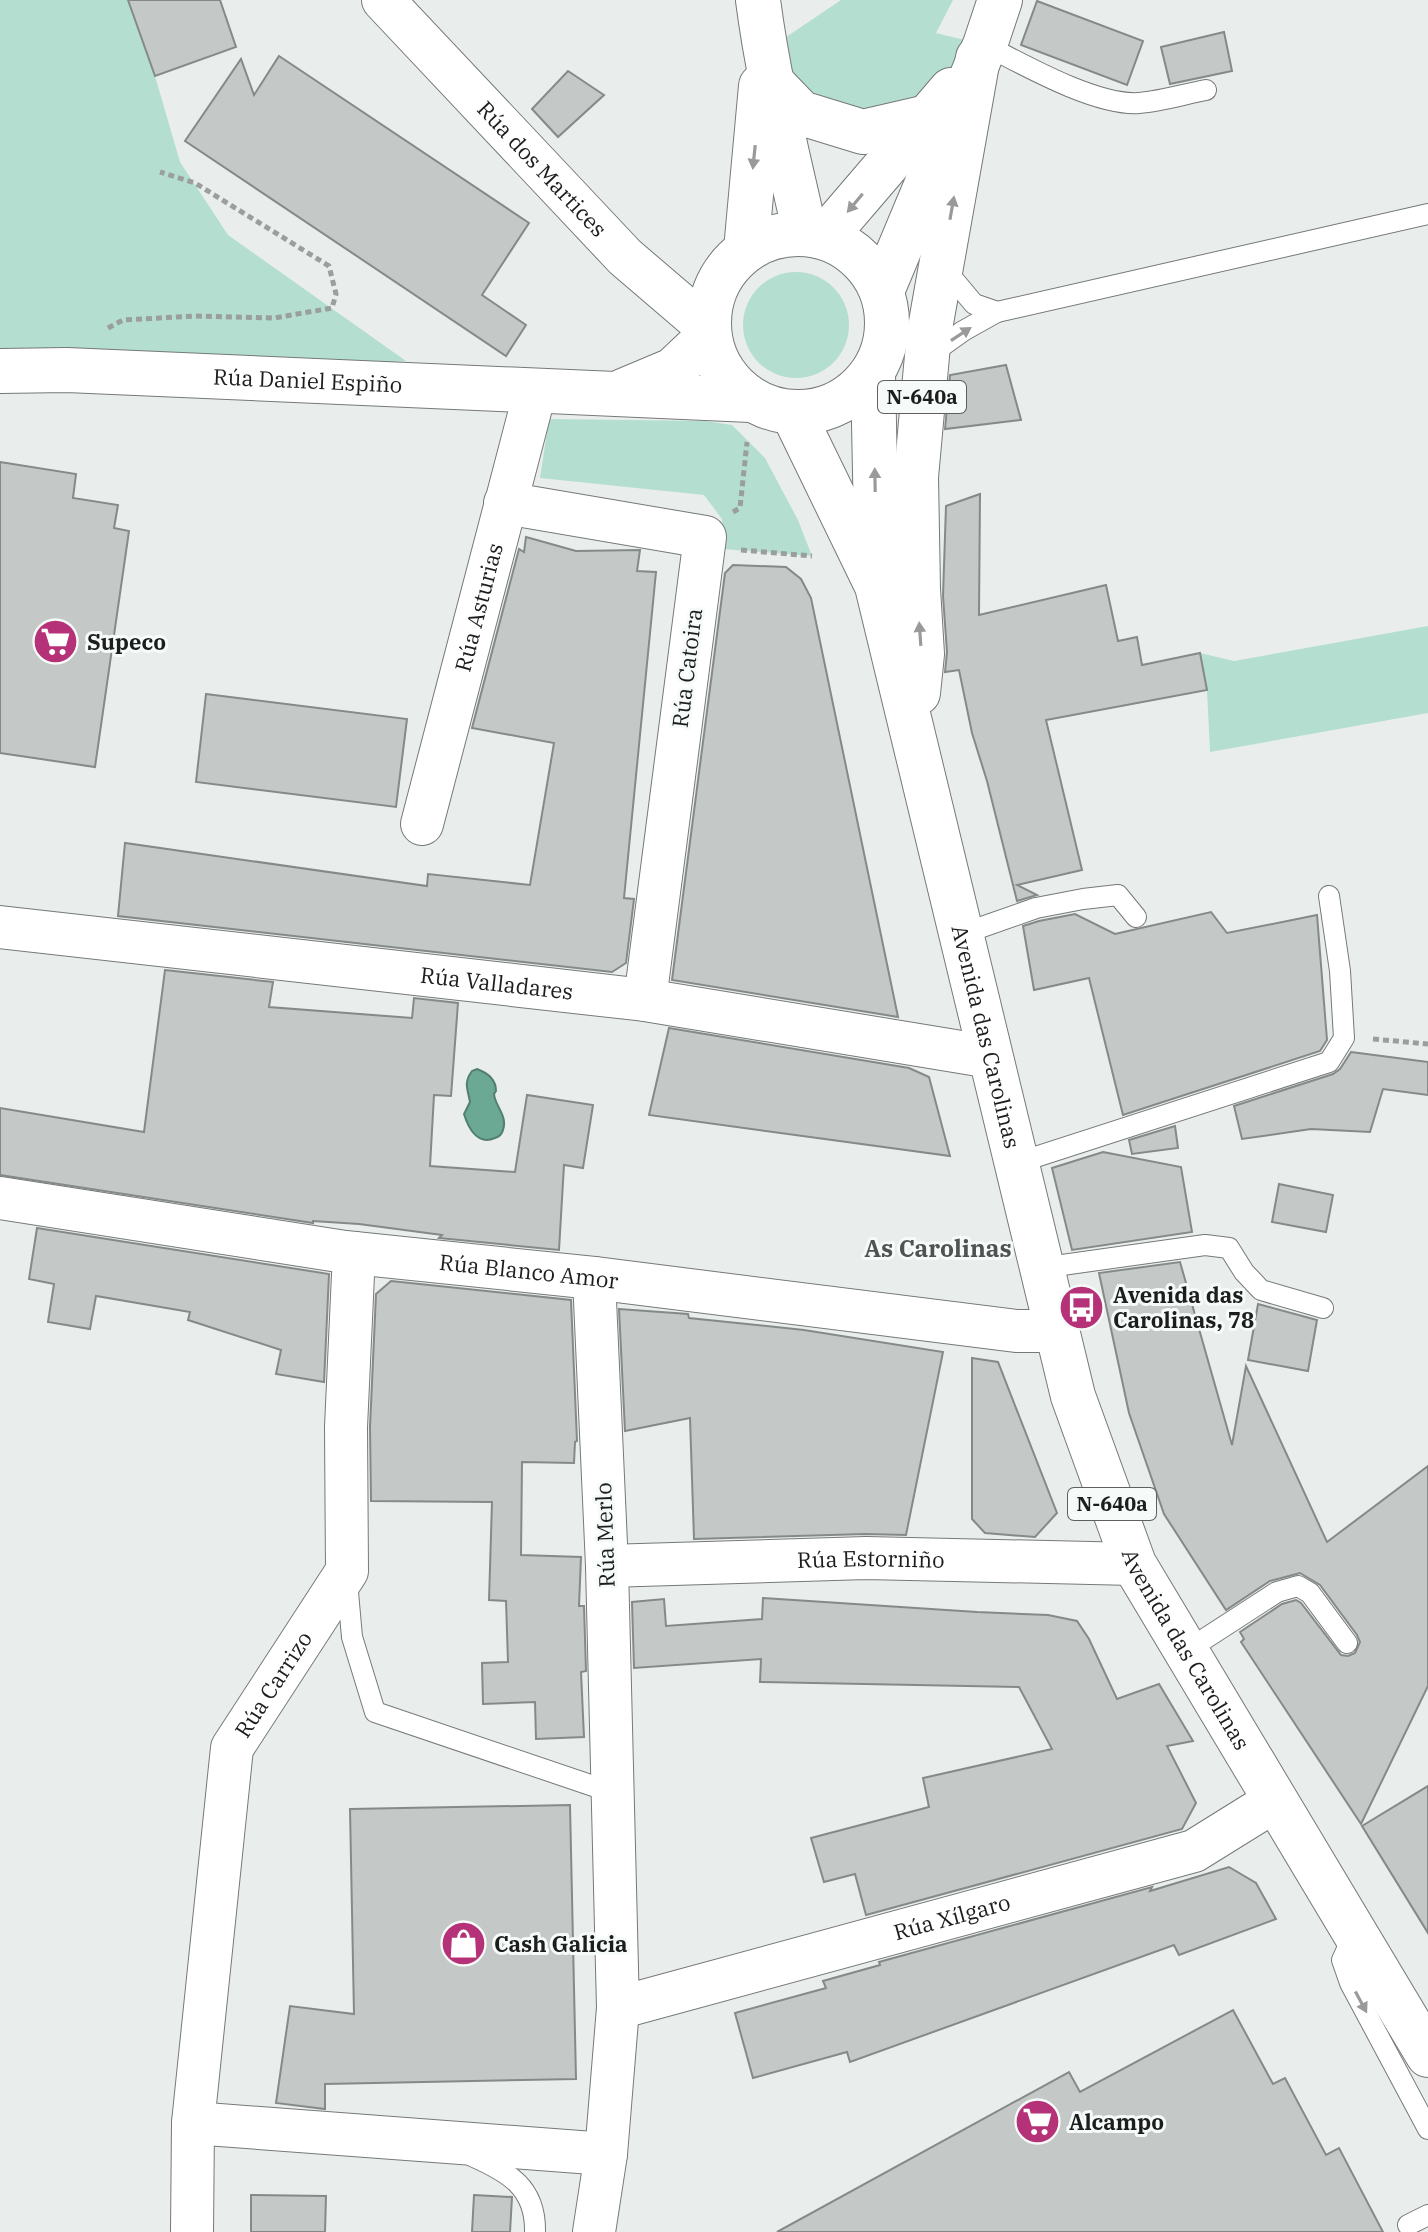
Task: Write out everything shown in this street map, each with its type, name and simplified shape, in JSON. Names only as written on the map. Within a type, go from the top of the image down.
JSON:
[{"type":"main road","points":[[709,332],[710,305],[717,283],[729,265],[746,250],[773,237],[815,235],[769,69],[758,0]]},
{"type":"main road","name":"N-640a","points":[[882,291],[1000,0]]},
{"type":"main road","name":"N-640a","points":[[709,332],[717,361],[749,420],[771,409],[793,413],[823,410],[851,396],[873,374],[885,348],[888,319],[882,291],[868,268],[849,249],[815,235],[928,117],[981,52]]},
{"type":"main road","name":"N-640a","points":[[915,739],[922,654],[916,477],[926,358],[981,52]]},
{"type":"main road","points":[[746,250],[769,69]]},
{"type":"main road","points":[[769,69],[801,113],[863,132],[928,117]]},
{"type":"main road","name":"Rúa Daniel Espiño","points":[[614,395],[673,370],[709,332]]},
{"type":"main road","name":"Rúa Daniel Espiño","points":[[0,371],[67,370],[614,395],[749,420]]},
{"type":"main road","name":"N-640a","points":[[873,374],[877,586]]},
{"type":"main road","name":"N-640a","points":[[793,413],[877,586],[915,739]]},
{"type":"main road","name":"Avenida das Carolinas","points":[[915,739],[1073,1396],[1134,1564],[1428,2055]]},
{"type":"street","name":"Rúa dos Martices","points":[[383,0],[625,257],[709,332]]},
{"type":"street","name":"Rúa Asturias","points":[[422,824],[535,392]]},
{"type":"street","name":"Rúa Catoira","points":[[505,503],[705,537],[645,1000]]},
{"type":"street","name":"Rúa Valladares","points":[[0,927],[645,1000],[991,1057]]},
{"type":"street","name":"Rúa Blanco Amor","points":[[0,1198],[354,1253],[594,1278],[1016,1331],[1058,1331]]},
{"type":"street","points":[[347,1571],[346,1427],[354,1253]]},
{"type":"street","name":"Rúa Merlo","points":[[594,1278],[607,1566],[611,1792]]},
{"type":"street","name":"Rúa Estorniño","points":[[607,1566],[866,1558],[1134,1564]]},
{"type":"street","name":"Rúa Carrizo","points":[[192,2232],[193,2123],[232,1748],[347,1571]]},
{"type":"street","points":[[594,2232],[606,2154],[618,2008],[611,1792]]},
{"type":"street","name":"Rúa Xílgaro","points":[[618,2008],[1194,1851],[1276,1800]]},
{"type":"street","points":[[193,2123],[606,2154]]},
{"type":"lane","points":[[981,52],[1110,100],[1139,103],[1206,90]]},
{"type":"lane","points":[[926,358],[963,331],[997,312],[1428,214]]},
{"type":"lane","points":[[942,265],[974,304],[997,312]]},
{"type":"lane","points":[[962,934],[1036,908],[1118,895],[1136,917]]},
{"type":"lane","points":[[1017,1163],[1329,1062],[1344,1038],[1340,971],[1329,896]]},
{"type":"lane","points":[[1041,1268],[1205,1245],[1229,1248],[1244,1272],[1261,1290],[1323,1308]]},
{"type":"lane","points":[[347,1571],[352,1637],[375,1712],[611,1792]]},
{"type":"lane","points":[[1186,1651],[1277,1592],[1298,1586],[1310,1593],[1347,1643]]},
{"type":"lane","points":[[1355,1931],[1342,1960],[1350,1983],[1428,2129]]},
{"type":"lane","points":[[441,2142],[506,2172],[527,2195],[536,2215],[535,2232]]},
{"type":"lane","points":[[1408,2225],[1428,2215]]},
{"type":"path","points":[[67,370],[84,342],[123,320],[195,316],[274,318],[332,308],[336,294],[329,266],[195,183],[160,172]]},
{"type":"path","points":[[731,513],[740,508],[749,420]]},
{"type":"path","points":[[738,550],[812,556]]},
{"type":"path","points":[[1344,1038],[1428,1044]]},
{"type":"shaded area","points":[[0,0],[128,0],[155,76],[180,162],[228,235],[406,361],[193,376],[0,371]]},
{"type":"shaded area","points":[[841,0],[953,0],[936,33],[985,45],[928,117],[801,113],[764,52]]},
{"type":"shaded area","points":[[796,272],[816,276],[833,288],[845,305],[849,325],[845,345],[833,362],[816,374],[796,378],[776,374],[759,362],[747,345],[743,325],[747,305],[759,288],[776,276]]},
{"type":"shaded area","points":[[549,419],[705,421],[732,425],[765,458],[798,520],[812,556],[723,549],[722,519],[704,495],[540,478]]},
{"type":"shaded area","points":[[1428,626],[1428,713],[1210,752],[1207,690],[1200,653],[1234,661]]},
{"type":"shaded area","points":[[477,1069],[493,1080],[495,1098],[504,1120],[501,1134],[489,1140],[474,1134],[464,1114],[470,1102],[468,1079]]},
{"type":"building","points":[[128,0],[220,0],[236,47],[155,76]]},
{"type":"building","points":[[1037,1],[1143,41],[1127,85],[1021,45]]},
{"type":"building","points":[[1224,32],[1232,71],[1170,84],[1161,47]]},
{"type":"building","points":[[279,56],[529,223],[482,295],[526,325],[506,356],[185,141],[241,59],[254,95]]},
{"type":"building","points":[[568,71],[604,95],[558,137],[532,109]]},
{"type":"building","points":[[1006,365],[1021,420],[945,429],[950,375]]},
{"type":"building","name":"Supeco","points":[[0,462],[76,474],[73,498],[118,505],[114,528],[129,531],[95,767],[0,753]]},
{"type":"building","points":[[980,494],[979,615],[1106,585],[1118,641],[1137,637],[1142,665],[1200,653],[1207,690],[1046,720],[1082,870],[1017,885],[1037,895],[1017,901],[972,733],[959,670],[945,672],[947,652],[943,596],[946,506]]},
{"type":"building","points":[[526,537],[576,551],[640,550],[637,571],[656,572],[624,898],[634,899],[626,963],[612,972],[118,916],[125,843],[427,886],[428,874],[530,885],[554,743],[472,728],[519,549],[524,552]]},
{"type":"building","points":[[733,565],[786,567],[801,579],[811,598],[898,1017],[672,980],[725,573]]},
{"type":"building","points":[[206,694],[407,719],[396,807],[196,782]]},
{"type":"building","points":[[1211,912],[1227,933],[1317,915],[1327,1040],[1320,1051],[1123,1115],[1089,978],[1034,990],[1023,926],[1075,914],[1115,934]]},
{"type":"building","points":[[165,970],[273,982],[269,1007],[412,1018],[414,998],[458,1003],[451,1096],[434,1095],[430,1166],[515,1172],[527,1095],[593,1105],[583,1168],[564,1165],[559,1250],[439,1238],[442,1235],[359,1224],[313,1223],[0,1175],[0,1108],[144,1132]]},
{"type":"building","points":[[669,1028],[909,1068],[929,1077],[950,1156],[649,1115]]},
{"type":"building","points":[[1351,1052],[1428,1062],[1428,1095],[1383,1089],[1370,1132],[1311,1129],[1242,1139],[1234,1106],[1333,1074]]},
{"type":"building","points":[[1175,1126],[1178,1148],[1132,1154],[1129,1140]]},
{"type":"building","points":[[1103,1152],[1181,1167],[1192,1232],[1072,1250],[1052,1168]]},
{"type":"building","points":[[1279,1184],[1333,1195],[1326,1232],[1272,1222]]},
{"type":"building","points":[[37,1228],[329,1274],[324,1382],[276,1374],[281,1350],[188,1320],[190,1312],[96,1296],[90,1329],[48,1322],[54,1284],[29,1279]]},
{"type":"building","points":[[1180,1262],[1232,1445],[1246,1366],[1327,1542],[1428,1466],[1428,1686],[1361,1824],[1241,1642],[1244,1639],[1240,1632],[1282,1604],[1296,1600],[1341,1655],[1355,1653],[1360,1642],[1357,1635],[1320,1585],[1300,1573],[1270,1581],[1226,1610],[1164,1514],[1129,1413],[1099,1273]]},
{"type":"building","points":[[391,1281],[571,1300],[577,1441],[574,1463],[522,1462],[521,1555],[581,1557],[579,1606],[584,1606],[586,1671],[581,1672],[584,1737],[536,1739],[535,1702],[483,1704],[482,1663],[508,1662],[506,1601],[489,1600],[492,1502],[371,1501],[370,1427],[376,1294]]},
{"type":"building","points":[[1258,1304],[1317,1320],[1308,1371],[1248,1360]]},
{"type":"building","points":[[619,1309],[688,1314],[689,1318],[804,1330],[943,1352],[906,1535],[694,1539],[690,1418],[625,1431]]},
{"type":"building","points":[[972,1358],[998,1362],[1057,1513],[1035,1537],[985,1533],[972,1519]]},
{"type":"building","points":[[763,1598],[1048,1615],[1077,1621],[1089,1639],[1117,1699],[1159,1684],[1193,1741],[1167,1746],[1196,1803],[1182,1829],[866,1915],[855,1874],[824,1882],[811,1838],[929,1807],[923,1778],[1052,1749],[1019,1687],[760,1682],[761,1659],[634,1668],[632,1602],[664,1599],[666,1626],[762,1619]]},
{"type":"building","points":[[1428,1786],[1428,1933],[1362,1826]]},
{"type":"building","name":"Cash Galicia","points":[[570,1805],[576,2079],[325,2084],[325,2109],[276,2103],[290,2006],[354,2014],[350,1809]]},
{"type":"building","points":[[1229,1867],[1256,1883],[1276,1919],[1179,1955],[1174,1945],[850,2062],[847,2052],[753,2078],[735,2013],[826,1988],[823,1981],[880,1965],[879,1962],[1152,1887],[1150,1891]]},
{"type":"building","points":[[1233,2010],[1273,2084],[1285,2078],[1326,2155],[1339,2148],[1383,2232],[777,2232],[1069,2072],[1080,2092]]},
{"type":"building","points":[[251,2195],[326,2196],[325,2232],[251,2232]]},
{"type":"building","points":[[474,2195],[512,2197],[510,2232],[472,2232]]},
{"type":"place","name":"Supeco","points":[[56,642]]},
{"type":"place","name":"Avenida das Carolinas, 78","points":[[1082,1308]]},
{"type":"place","name":"Cash Galicia","points":[[463,1944]]},
{"type":"place","name":"Alcampo","points":[[1038,2122]]},
{"type":"district","name":"As Carolinas","points":[[938,1249]]}]
